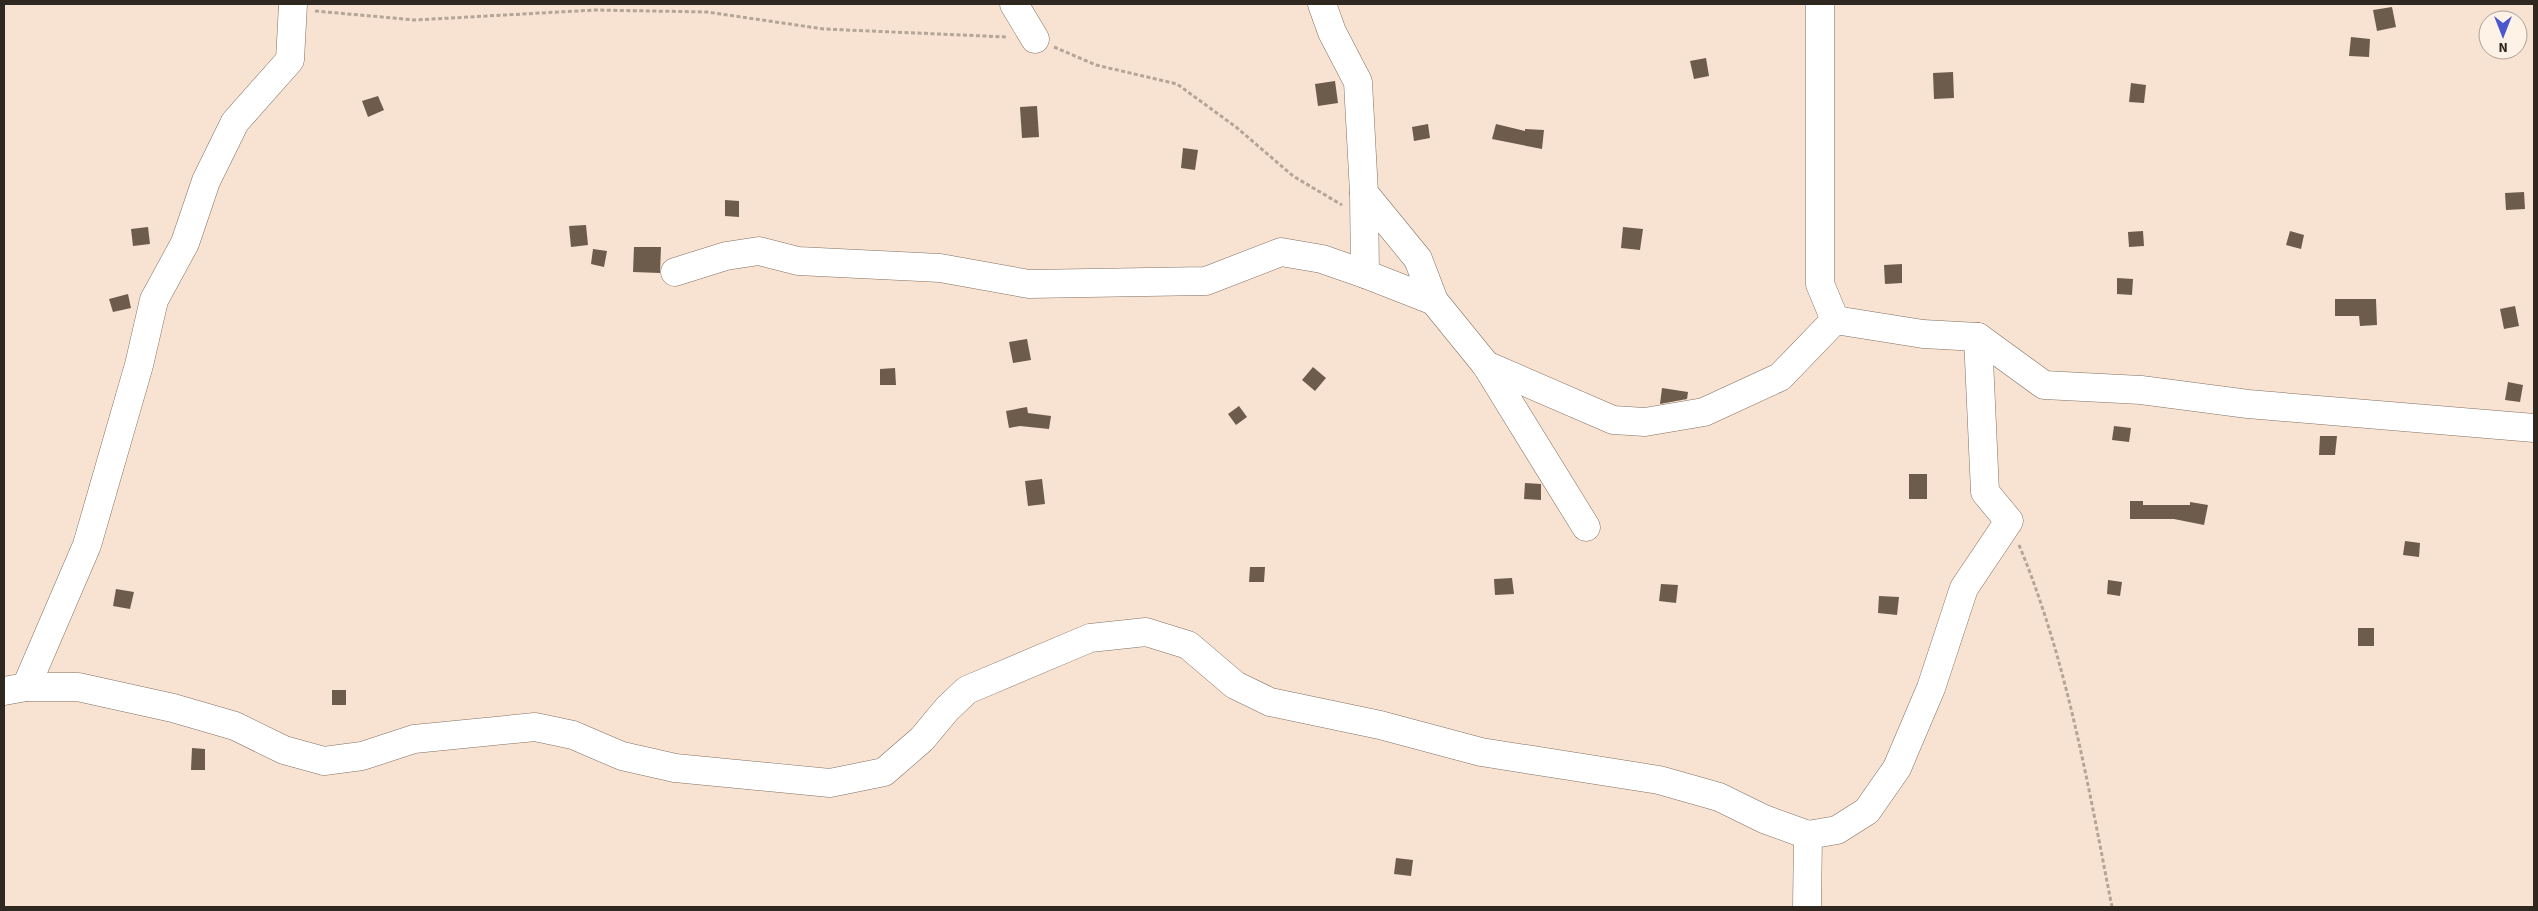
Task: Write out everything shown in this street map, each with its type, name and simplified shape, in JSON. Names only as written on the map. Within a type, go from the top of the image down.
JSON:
[{"type":"street","points":[[1014,4],[1035,39]]},
{"type":"street","points":[[1322,4],[1332,32],[1358,82],[1365,274]]},
{"type":"street","points":[[1820,4],[1820,284],[1834,320]]},
{"type":"street","points":[[293,8],[290,60],[235,122],[206,181],[184,243],[154,300],[139,365],[87,545],[15,689],[78,686],[173,708],[235,726],[284,750],[324,761],[362,756],[414,738],[535,727],[573,735],[622,756],[674,768],[830,783],[884,772],[922,739],[947,709],[968,690],[1090,638],[1146,632],[1188,645],[1235,685],[1270,702],[1380,726],[1480,752],[1659,780],[1719,797],[1764,819],[1808,835],[1837,830],[1867,811],[1897,768],[1931,688],[1964,588],[2009,521],[1985,492],[1978,336]]},
{"type":"street","points":[[1364,206],[1418,259],[1434,301],[1486,366],[1586,527]]},
{"type":"street","points":[[674,272],[726,256],[759,251],[798,261],[940,268],[1028,284],[1206,280],[1281,252],[1322,259],[1434,301]]},
{"type":"street","points":[[1834,320],[1922,334],[1978,336],[2044,385],[2142,390],[2248,404],[2534,428]]},
{"type":"street","points":[[1486,366],[1613,420],[1645,422],[1704,412],[1780,377],[1834,320]]},
{"type":"street","points":[[1808,835],[1808,906]]},
{"type":"path","points":[[293,8],[415,20],[595,10],[707,12],[824,29],[1035,39],[1096,65],[1177,84],[1236,127],[1293,176],[1364,206]]},
{"type":"path","points":[[2009,521],[2038,591],[2082,752],[2112,907]]},
{"type":"building","points":[[2392,7],[2396,27],[2377,31],[2373,10]]},
{"type":"building","points":[[2351,37],[2370,39],[2369,57],[2349,56]]},
{"type":"building","points":[[1706,58],[1709,76],[1694,79],[1690,61]]},
{"type":"building","points":[[1953,72],[1954,98],[1934,99],[1933,73]]},
{"type":"building","points":[[1335,81],[1338,103],[1318,106],[1315,84]]},
{"type":"building","points":[[2131,83],[2146,85],[2144,103],[2129,102]]},
{"type":"building","points":[[378,96],[384,110],[368,117],[362,101]]},
{"type":"building","points":[[1037,106],[1039,137],[1022,138],[1020,107]]},
{"type":"building","points":[[1428,124],[1430,138],[1414,141],[1412,127]]},
{"type":"building","points":[[1496,124],[1525,131],[1525,129],[1544,130],[1542,149],[1492,139]]},
{"type":"building","points":[[1183,148],[1198,150],[1195,170],[1181,168]]},
{"type":"building","points":[[2524,192],[2525,209],[2506,210],[2505,193]]},
{"type":"building","points":[[725,200],[739,201],[739,217],[725,216]]},
{"type":"building","points":[[586,225],[588,245],[571,247],[569,226]]},
{"type":"building","points":[[148,227],[150,244],[133,246],[131,229]]},
{"type":"building","points":[[1623,227],[1643,229],[1640,250],[1621,248]]},
{"type":"building","points":[[2143,231],[2144,246],[2129,247],[2128,232]]},
{"type":"building","points":[[2290,231],[2304,235],[2301,249],[2286,245]]},
{"type":"building","points":[[634,247],[661,247],[660,273],[633,272]]},
{"type":"building","points":[[593,249],[607,251],[604,267],[591,264]]},
{"type":"building","points":[[1902,264],[1902,283],[1885,284],[1884,265]]},
{"type":"building","points":[[2117,278],[2133,279],[2132,295],[2117,294]]},
{"type":"building","points":[[128,294],[131,308],[113,312],[109,299]]},
{"type":"building","points":[[2335,299],[2376,299],[2377,325],[2360,326],[2359,316],[2335,316]]},
{"type":"building","points":[[2515,306],[2519,326],[2504,329],[2500,309]]},
{"type":"building","points":[[1027,339],[1031,360],[1013,363],[1009,342]]},
{"type":"building","points":[[1313,367],[1326,378],[1315,391],[1302,380]]},
{"type":"building","points":[[895,368],[896,385],[880,385],[880,369]]},
{"type":"building","points":[[2508,382],[2523,385],[2520,402],[2505,400]]},
{"type":"building","points":[[1662,388],[1688,392],[1687,399],[1660,404]]},
{"type":"building","points":[[1239,406],[1247,417],[1236,425],[1228,414]]},
{"type":"building","points":[[1027,407],[1028,413],[1051,416],[1049,429],[1020,426],[1009,428],[1006,411]]},
{"type":"building","points":[[2114,426],[2131,428],[2129,442],[2112,440]]},
{"type":"building","points":[[2320,436],[2337,436],[2335,455],[2319,455]]},
{"type":"building","points":[[1909,474],[1927,474],[1927,499],[1909,499]]},
{"type":"building","points":[[1042,479],[1045,504],[1028,506],[1025,481]]},
{"type":"building","points":[[1525,483],[1541,484],[1541,500],[1524,499]]},
{"type":"building","points":[[2130,501],[2143,501],[2143,505],[2190,505],[2190,502],[2208,505],[2204,525],[2174,519],[2130,519]]},
{"type":"building","points":[[2405,541],[2420,543],[2419,557],[2403,555]]},
{"type":"building","points":[[1250,567],[1265,567],[1264,582],[1249,582]]},
{"type":"building","points":[[1512,578],[1514,594],[1495,595],[1494,579]]},
{"type":"building","points":[[2108,580],[2122,582],[2120,596],[2107,594]]},
{"type":"building","points":[[1661,584],[1678,585],[1676,603],[1659,601]]},
{"type":"building","points":[[116,589],[134,592],[130,609],[113,606]]},
{"type":"building","points":[[1879,596],[1899,597],[1897,615],[1878,613]]},
{"type":"building","points":[[2358,628],[2374,628],[2374,646],[2358,646]]},
{"type":"building","points":[[332,690],[346,690],[346,705],[332,705]]},
{"type":"building","points":[[192,748],[205,749],[205,770],[191,770]]},
{"type":"building","points":[[1396,858],[1413,860],[1411,876],[1394,874]]}]
